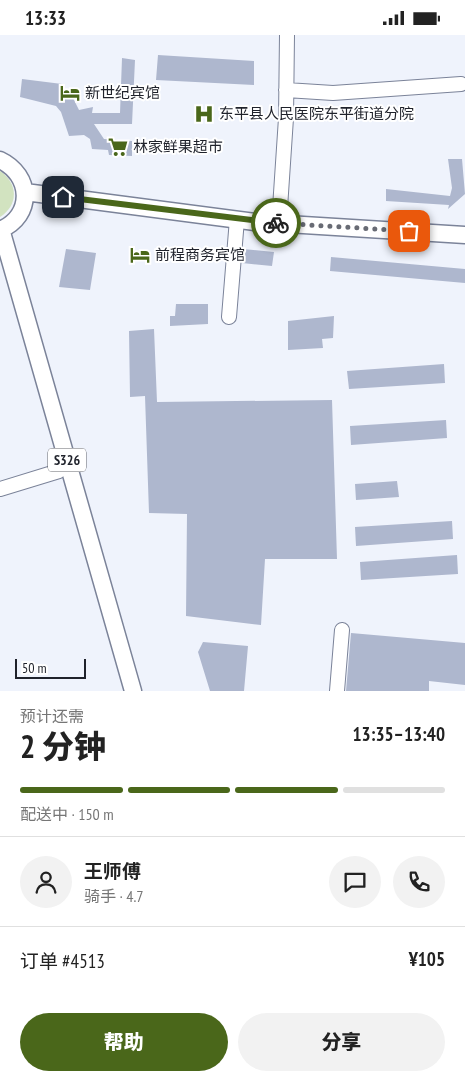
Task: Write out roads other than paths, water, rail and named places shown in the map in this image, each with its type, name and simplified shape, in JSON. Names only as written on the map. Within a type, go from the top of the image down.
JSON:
[{"type":"main road","points":[[0,160],[17,172],[25,191],[236,219],[465,235]]},
{"type":"main road","name":"S326","points":[[25,191],[20,213],[12,223],[1,229],[133,691]]},
{"type":"main road","name":"S326","points":[[0,265],[122,691]]},
{"type":"street","points":[[279,223],[287,35]]},
{"type":"street","points":[[286,90],[334,93],[461,84]]},
{"type":"street","points":[[229,317],[236,219]]},
{"type":"street","points":[[0,489],[59,471]]},
{"type":"street","points":[[337,691],[342,630]]},
{"type":"place","name":"新世纪宾馆","points":[[70,93]]},
{"type":"place","name":"东平县人民医院东平街道分院","points":[[204,114]]},
{"type":"place","name":"林家鲜果超市","points":[[118,147]]},
{"type":"place","name":"前程商务宾馆","points":[[140,255]]}]
